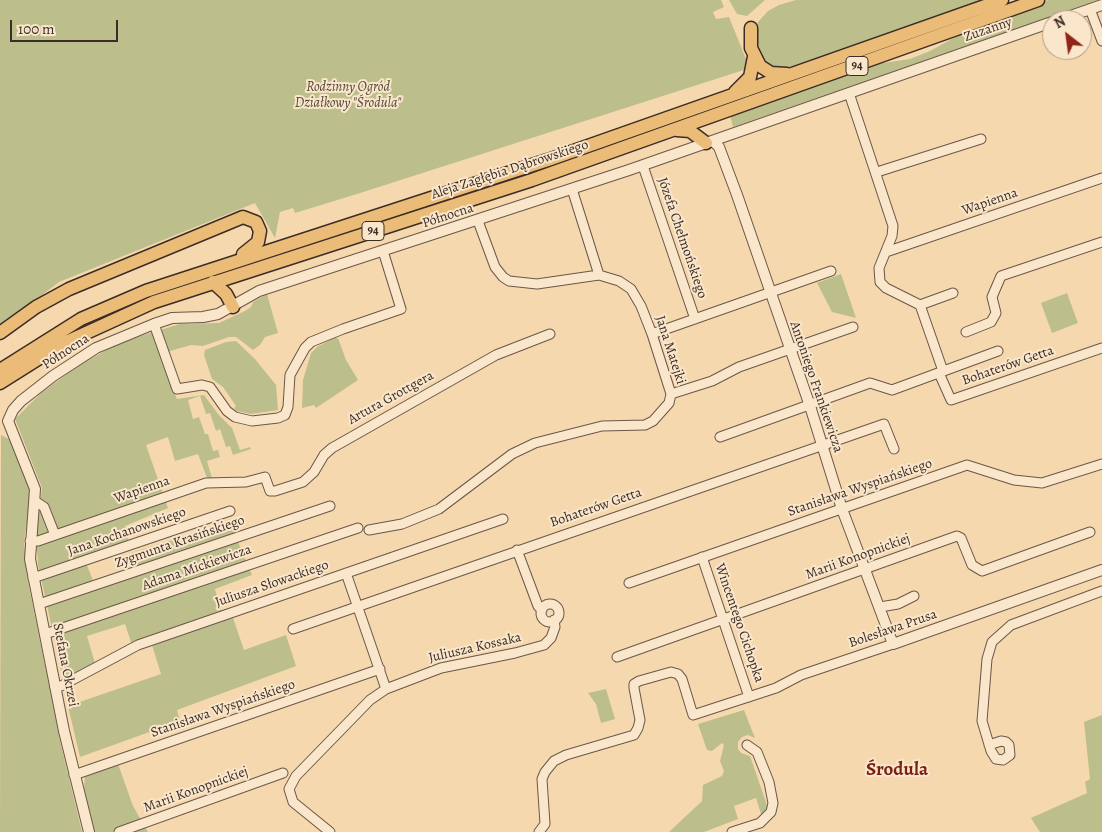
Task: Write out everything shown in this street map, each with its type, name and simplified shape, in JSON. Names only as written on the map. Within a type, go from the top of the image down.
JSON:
[{"type":"main road","name":"Aleja Zagłębia Dąbrowskiego","points":[[0,370],[54,334],[101,310],[146,291],[531,166],[1002,0]]},
{"type":"main road","name":"Aleja Zagłębia Dąbrowskiego","points":[[0,383],[81,334],[154,302],[532,180],[1038,0]]},
{"type":"main road","points":[[730,97],[750,77],[754,57],[750,39],[751,28]]},
{"type":"main road","points":[[754,57],[764,70],[771,73],[794,74]]},
{"type":"main road","points":[[709,142],[706,129],[710,118]]},
{"type":"main road","points":[[675,130],[690,131],[709,142]]},
{"type":"main road","points":[[0,334],[36,307],[69,289],[238,218],[250,218],[256,222],[260,230],[258,242],[232,262]]},
{"type":"main road","points":[[213,282],[226,294],[233,307]]},
{"type":"street","points":[[1102,5],[1090,9],[1102,41]]},
{"type":"street","name":"Zuzanny","points":[[932,64],[1042,26]]},
{"type":"street","name":"Północna","points":[[4,427],[13,410],[52,376],[96,348],[154,324],[172,318],[203,317],[233,307],[259,291],[643,166],[932,64]]},
{"type":"street","points":[[849,93],[877,172],[893,226],[892,236],[879,268],[880,282],[886,288],[920,305],[941,372]]},
{"type":"street","points":[[877,172],[982,139]]},
{"type":"street","name":"Antoniego Frankiewicza","points":[[709,142],[719,147],[722,155],[810,406],[842,509],[894,644]]},
{"type":"street","name":"Józefa Chełmońskiego","points":[[643,166],[695,319]]},
{"type":"street","name":"Wapienna","points":[[886,252],[1102,178]]},
{"type":"street","points":[[572,189],[599,275]]},
{"type":"street","name":"Jana Matejki","points":[[370,530],[402,524],[439,509],[512,454],[535,442],[578,430],[602,426],[645,425],[653,421],[669,403],[671,394],[652,334],[641,306],[631,289],[619,280],[599,275],[537,284],[510,281],[503,277],[495,267],[478,221]]},
{"type":"street","points":[[966,332],[990,322],[996,313],[992,297],[1001,276],[1102,242]]},
{"type":"street","points":[[154,324],[177,388],[202,385],[210,387],[226,411],[235,417],[252,421],[278,418],[285,414],[288,407],[290,375],[305,348],[311,342],[401,309],[384,251]]},
{"type":"street","points":[[652,334],[831,271]]},
{"type":"street","points":[[920,305],[953,293]]},
{"type":"street","points":[[671,394],[712,381],[739,367],[853,327]]},
{"type":"street","name":"Artura Grottgera","points":[[265,477],[270,491],[303,482],[314,472],[324,455],[332,448],[496,355],[550,334]]},
{"type":"street","name":"Bohaterów Getta","points":[[941,372],[951,400],[1102,348]]},
{"type":"street","points":[[720,437],[870,384],[892,390],[998,351]]},
{"type":"street","name":"Bohaterów Getta","points":[[292,629],[884,424],[894,448]]},
{"type":"street","name":"Stefana Okrzei","points":[[4,427],[35,489],[30,559],[74,775],[89,832]]},
{"type":"street","name":"Stanisława Wyspiańskiego","points":[[629,583],[967,465],[1014,480],[1042,483],[1102,464]]},
{"type":"street","name":"Wapienna","points":[[30,541],[55,535],[192,486],[220,481],[246,482],[265,477]]},
{"type":"street","name":"Stefana Okrzei","points":[[35,501],[44,507],[55,535]]},
{"type":"street","name":"Zygmunta Krasińskiego","points":[[38,604],[330,506]]},
{"type":"street","name":"Jana Kochanowskiego","points":[[33,578],[230,511]]},
{"type":"street","name":"Juliusza Słowackiego","points":[[55,687],[61,686],[138,645],[503,519]]},
{"type":"street","name":"Adama Mickiewicza","points":[[45,634],[358,528]]},
{"type":"street","name":"Marii Konopnickiej","points":[[617,657],[957,536],[961,538],[972,565],[982,571],[1090,532]]},
{"type":"street","points":[[517,550],[535,600],[542,610],[543,618],[554,620],[559,615],[555,605],[547,604],[542,610]]},
{"type":"street","name":"Wincentego Cichopka","points":[[702,557],[749,697]]},
{"type":"street","name":"Bolesława Prusa","points":[[539,832],[545,824],[542,780],[545,772],[554,762],[566,755],[634,735],[640,720],[634,684],[671,672],[678,674],[682,679],[693,715],[776,688],[801,675],[1102,570]]},
{"type":"street","points":[[346,572],[386,689]]},
{"type":"street","points":[[989,745],[982,721],[987,660],[992,642],[1011,626],[1102,591]]},
{"type":"street","points":[[880,607],[898,604],[914,596]]},
{"type":"street","name":"Juliusza Kossaka","points":[[330,832],[293,802],[289,789],[296,776],[370,700],[386,689],[441,668],[544,645],[551,638],[555,627],[554,620]]},
{"type":"street","name":"Stanisława Wyspiańskiego","points":[[74,775],[380,669]]},
{"type":"street","points":[[732,832],[760,823],[771,812],[773,803],[769,782],[757,752],[747,745]]},
{"type":"street","name":"Marii Konopnickiej","points":[[119,832],[283,773]]},
{"type":"green space","name":"Rodzinny Ogród Działkowy \"Środula\"","points":[[0,0],[721,0],[724,7],[713,12],[716,19],[729,17],[748,64],[747,69],[357,194],[295,213],[293,208],[280,212],[275,238],[255,203],[59,282],[0,327]]},
{"type":"green space","points":[[729,0],[765,0],[747,16],[737,14]]},
{"type":"green space","points":[[796,0],[990,0],[780,70],[760,61],[755,34],[758,22],[768,11],[779,5]]},
{"type":"green space","points":[[1048,0],[1098,0],[1069,10],[1042,10],[1042,19],[733,127],[730,115],[877,64],[910,59],[930,51],[959,35]]},
{"type":"green space","points":[[841,274],[856,318],[832,312],[817,283]]},
{"type":"green space","points":[[1067,293],[1078,323],[1052,333],[1041,303]]},
{"type":"green space","points":[[267,294],[278,333],[265,337],[260,345],[253,350],[236,337],[229,337],[203,346],[191,345],[170,351],[161,359],[177,399],[204,395],[218,414],[232,428],[240,450],[250,447],[251,449],[233,455],[230,446],[226,447],[220,429],[216,431],[210,413],[206,414],[200,396],[188,400],[193,419],[199,417],[205,434],[208,434],[213,451],[218,450],[220,457],[207,461],[212,478],[207,478],[198,454],[175,461],[168,437],[146,445],[168,508],[125,526],[130,547],[86,563],[94,583],[124,574],[135,567],[131,553],[194,533],[197,542],[232,528],[252,575],[215,589],[224,620],[233,618],[244,650],[286,635],[296,666],[177,710],[180,721],[80,757],[68,706],[161,674],[152,645],[134,651],[125,624],[87,636],[97,670],[65,689],[38,564],[36,535],[42,488],[15,419],[41,393],[81,364],[121,342],[180,324],[219,323],[245,311],[251,307],[253,302]]},
{"type":"green space","points":[[334,338],[338,338],[346,360],[358,380],[316,408],[314,405],[302,408],[303,380],[311,353],[317,347]]},
{"type":"green space","points":[[236,341],[255,359],[276,385],[278,410],[251,414],[237,411],[234,408],[236,406],[223,387],[212,379],[204,355],[205,350],[226,342]]},
{"type":"green space","points":[[1,435],[11,440],[32,489],[24,541],[27,577],[61,745],[82,832],[0,832]]},
{"type":"green space","points":[[606,689],[615,719],[601,723],[596,704],[588,693]]},
{"type":"green space","points":[[744,710],[755,738],[748,735],[742,737],[738,742],[738,749],[741,753],[750,756],[768,808],[762,817],[756,798],[734,806],[738,819],[704,832],[669,832],[702,801],[703,785],[722,776],[724,771],[720,761],[724,745],[722,743],[712,751],[707,750],[698,724]]},
{"type":"green space","points":[[1102,715],[1102,832],[1040,832],[1031,818],[1087,793],[1085,782],[1090,779],[1084,722]]},
{"type":"green space","points":[[118,764],[133,806],[148,832],[94,832],[84,789],[85,775]]},
{"type":"district","name":"Środula","points":[[897,770]]}]
